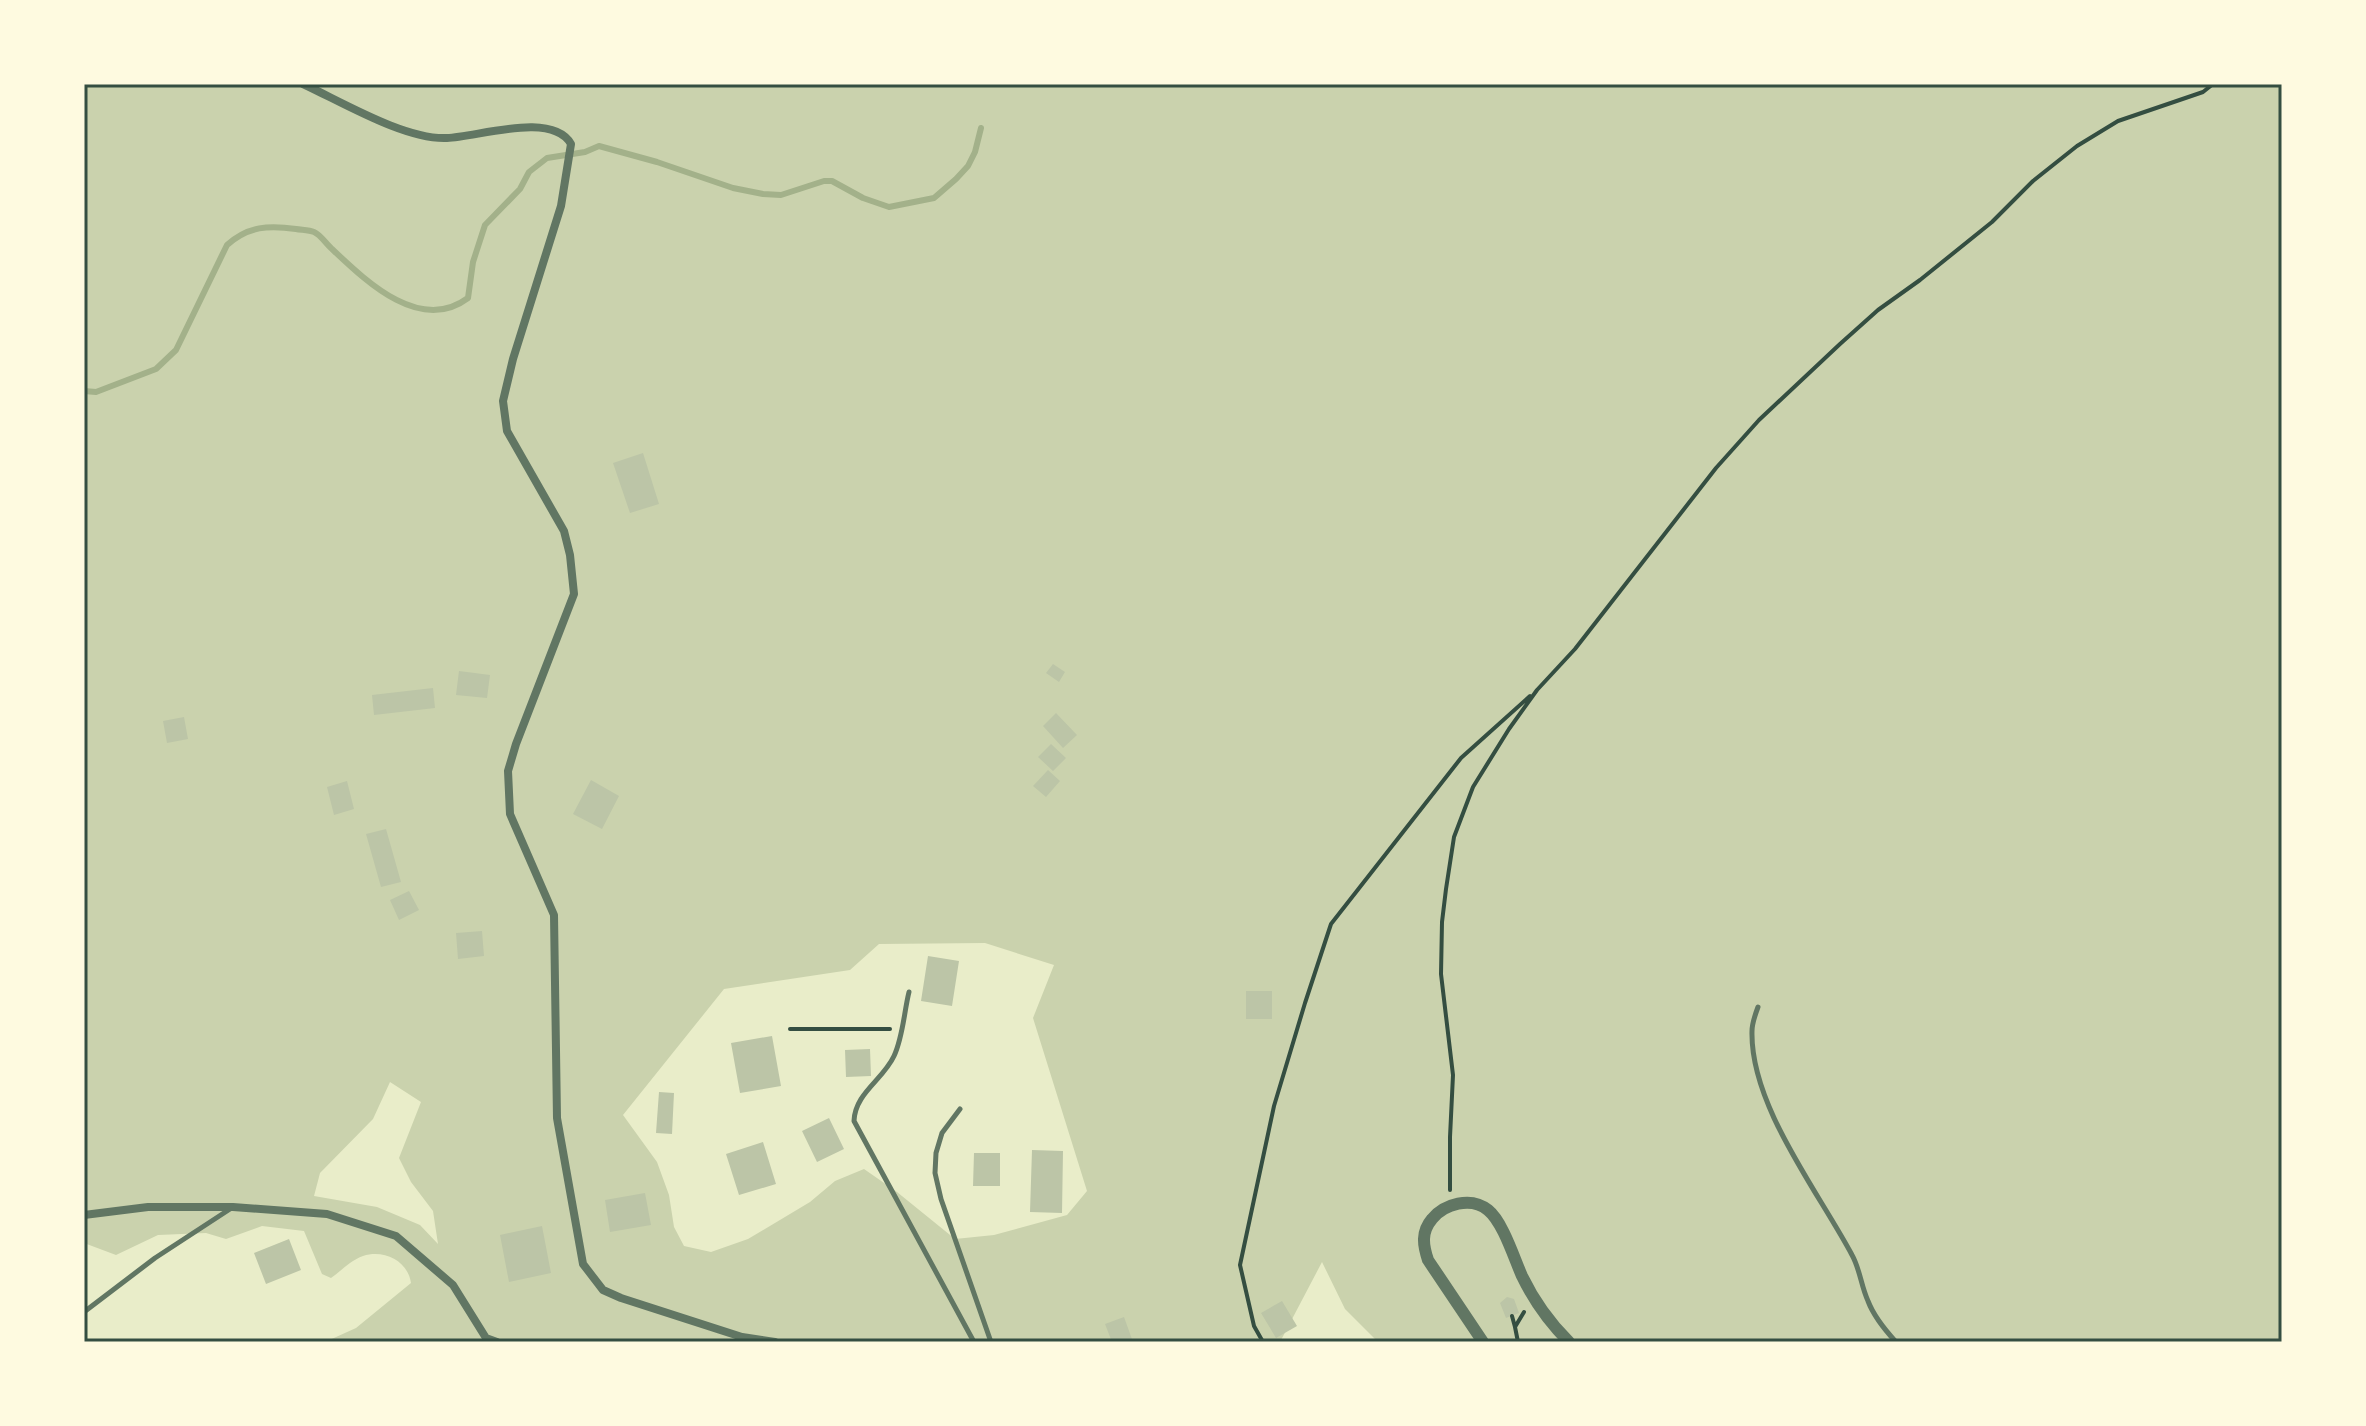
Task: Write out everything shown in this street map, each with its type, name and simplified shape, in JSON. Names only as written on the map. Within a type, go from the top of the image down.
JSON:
[{"type":"street","points":[[303,84],[415,135],[447,138],[520,127],[554,130],[566,136],[571,144],[561,206],[503,401],[507,431],[564,531],[574,594],[508,771],[510,814],[554,915],[557,1118],[566,1177],[583,1264],[603,1290],[742,1337],[775,1342]]},
{"type":"street","points":[[1483,1342],[1428,1260],[1423,1246],[1424,1232],[1430,1220],[1450,1205],[1471,1203],[1489,1211],[1500,1226],[1533,1296],[1569,1342]]},
{"type":"street","points":[[84,1215],[148,1207],[233,1207],[327,1214],[396,1236],[453,1285],[486,1338],[497,1342]]},
{"type":"lane","points":[[909,992],[895,1054],[884,1073],[859,1100],[854,1121],[974,1342]]},
{"type":"lane","points":[[1758,1007],[1752,1029],[1753,1044],[1764,1094],[1788,1143],[1854,1257],[1874,1315],[1896,1342]]},
{"type":"lane","points":[[960,1109],[942,1133],[936,1153],[935,1173],[941,1199],[991,1342]]},
{"type":"lane","points":[[84,1312],[155,1258],[233,1207]]},
{"type":"path","points":[[1263,1342],[1254,1326],[1240,1265],[1274,1106],[1331,924],[1461,758],[1537,690],[1575,649],[1716,468],[1759,420],[1878,310],[1992,222],[2033,181],[2077,146],[2118,121],[2203,92],[2213,84]]},
{"type":"path","points":[[1450,1205],[1453,1075],[1441,974],[1442,922],[1454,837],[1473,787],[1537,690]]},
{"type":"path","points":[[790,1029],[901,1029]]},
{"type":"path","points":[[1515,1327],[1533,1296]]},
{"type":"path","points":[[1512,1316],[1518,1342]]},
{"type":"green space","points":[[84,84],[2282,84],[2282,1342],[1378,1342],[1345,1309],[1322,1262],[1280,1342],[325,1342],[356,1328],[411,1283],[400,1263],[387,1256],[371,1254],[354,1260],[331,1278],[322,1274],[304,1231],[262,1226],[226,1239],[206,1233],[158,1235],[116,1255],[84,1243]],"holes":[[[985,943],[1054,965],[1033,1018],[1087,1191],[1067,1215],[994,1235],[955,1239],[864,1169],[835,1181],[810,1202],[748,1239],[711,1252],[684,1246],[674,1227],[669,1195],[657,1162],[623,1115],[724,989],[850,970],[879,944]],[[390,1082],[421,1102],[399,1158],[411,1182],[433,1211],[438,1244],[420,1225],[377,1207],[314,1196],[320,1173],[373,1119]]]},
{"type":"building","points":[[643,453],[659,504],[630,513],[613,463]]},
{"type":"building","points":[[1053,664],[1065,672],[1059,682],[1046,673]]},
{"type":"building","points":[[459,671],[490,675],[487,698],[456,695]]},
{"type":"building","points":[[433,688],[435,708],[374,715],[372,695]]},
{"type":"building","points":[[1056,713],[1077,735],[1063,748],[1043,726]]},
{"type":"building","points":[[184,717],[188,739],[167,743],[163,721]]},
{"type":"building","points":[[1051,744],[1066,758],[1053,771],[1038,757]]},
{"type":"building","points":[[1048,770],[1060,781],[1046,797],[1033,786]]},
{"type":"building","points":[[591,780],[619,796],[602,829],[573,814]]},
{"type":"building","points":[[347,781],[354,809],[334,815],[327,787]]},
{"type":"building","points":[[386,829],[401,882],[381,887],[366,834]]},
{"type":"building","points":[[409,891],[419,910],[399,920],[390,900]]},
{"type":"building","points":[[482,931],[484,956],[458,959],[456,933]]},
{"type":"building","points":[[928,956],[959,961],[952,1006],[921,1001]]},
{"type":"building","points":[[1246,991],[1272,991],[1272,1019],[1246,1019]]},
{"type":"building","points":[[772,1036],[781,1086],[740,1093],[731,1043]]},
{"type":"building","points":[[870,1049],[871,1076],[846,1077],[845,1050]]},
{"type":"building","points":[[659,1092],[674,1093],[672,1134],[656,1133]]},
{"type":"building","points":[[829,1118],[844,1149],[817,1162],[802,1131]]},
{"type":"building","points":[[763,1142],[776,1184],[739,1195],[726,1154]]},
{"type":"building","points":[[1032,1150],[1063,1151],[1062,1213],[1030,1212]]},
{"type":"building","points":[[974,1153],[1000,1153],[1000,1186],[973,1186]]},
{"type":"building","points":[[645,1193],[651,1225],[610,1232],[605,1200]]},
{"type":"building","points":[[542,1226],[551,1273],[509,1282],[500,1235]]},
{"type":"building","points":[[289,1239],[301,1270],[266,1284],[254,1253]]},
{"type":"building","points":[[1507,1297],[1514,1299],[1519,1313],[1506,1318],[1500,1303]]},
{"type":"building","points":[[1282,1301],[1297,1326],[1276,1338],[1261,1313]]},
{"type":"building","points":[[1124,1317],[1133,1342],[1112,1342],[1105,1324]]},
{"type":"waterway","points":[[84,391],[96,392],[156,369],[176,350],[227,245],[259,228],[314,232],[361,275],[395,299],[431,310],[450,308],[468,298],[473,262],[485,225],[520,189],[529,172],[547,158],[585,152],[599,146],[733,188],[763,194],[781,195],[832,181],[863,198],[889,207],[934,198],[968,166],[981,128]]}]
